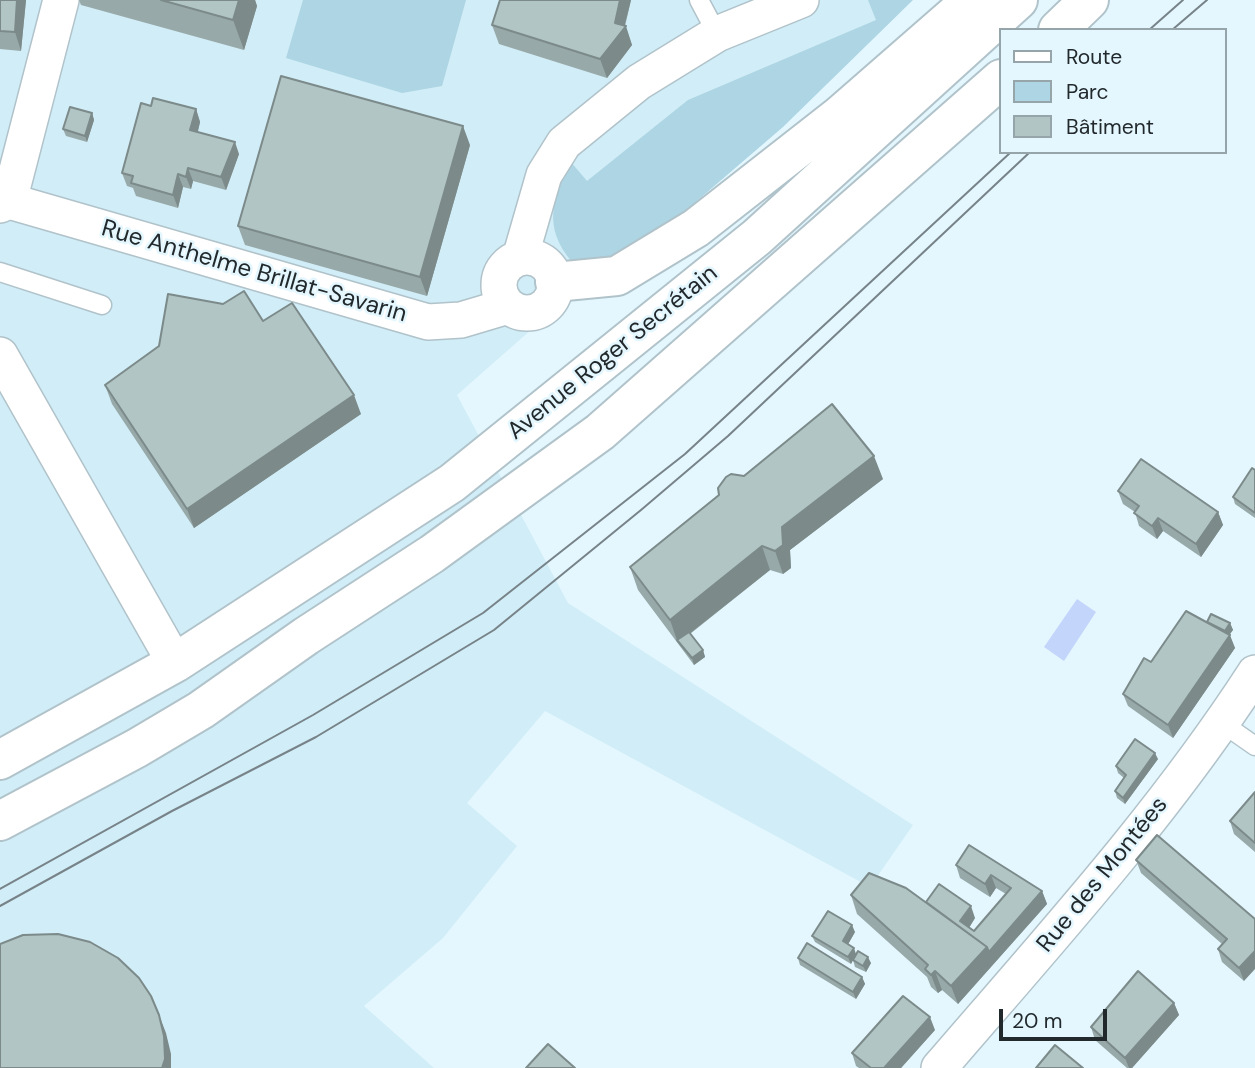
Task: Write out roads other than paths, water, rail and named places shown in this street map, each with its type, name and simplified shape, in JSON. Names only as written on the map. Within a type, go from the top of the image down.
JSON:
[{"type":"main road","points":[[555,282],[617,276],[696,228],[839,116],[972,0]]},
{"type":"main road","name":"Avenue Roger Secrétain","points":[[0,760],[176,663],[452,483],[757,237],[1018,0]]},
{"type":"main road","points":[[1060,28],[1089,0]]},
{"type":"main road","name":"Avenue Roger Secrétain","points":[[0,821],[137,748],[201,710],[306,636],[432,554],[600,432],[1000,80]]},
{"type":"main road","points":[[176,663],[201,710]]},
{"type":"street","points":[[5,203],[61,0]]},
{"type":"street","points":[[520,258],[544,174],[564,144],[639,82],[717,34],[801,0]]},
{"type":"street","name":"Rue Anthelme Brillat-Savarin","points":[[5,203],[428,323],[461,320],[508,306]]},
{"type":"street","points":[[520,258],[538,259],[552,272],[555,282],[552,299],[540,310],[523,313],[508,306],[500,292],[501,275],[512,262],[520,258]]},
{"type":"street","points":[[0,355],[176,663]]},
{"type":"street","name":"Rue des Montées","points":[[939,1068],[1100,881],[1222,723],[1255,673]]},
{"type":"lane","points":[[699,0],[717,34]]},
{"type":"lane","points":[[0,272],[102,305]]},
{"type":"lane","points":[[1222,723],[1255,746]]},
{"type":"tram line","points":[[1151,28],[1183,0]]},
{"type":"tram line","points":[[1174,28],[1207,0]]},
{"type":"tram line","points":[[0,889],[313,715],[483,613],[685,454],[1009,154]]},
{"type":"tram line","points":[[0,906],[172,811],[316,737],[494,630],[728,436],[1028,154]]}]
